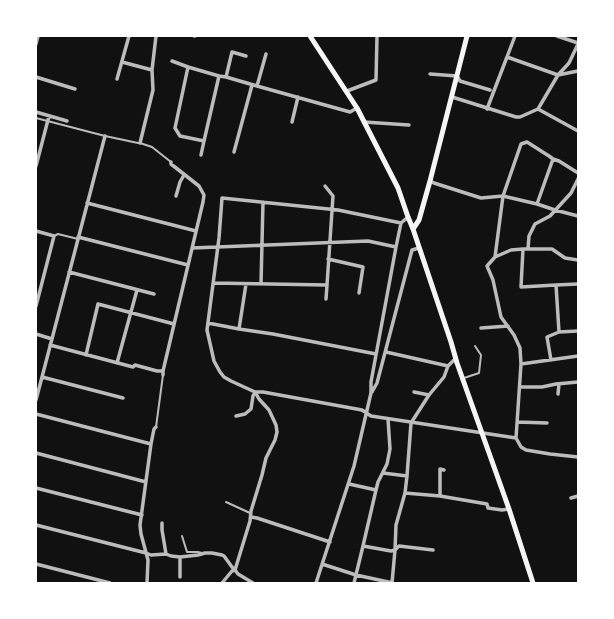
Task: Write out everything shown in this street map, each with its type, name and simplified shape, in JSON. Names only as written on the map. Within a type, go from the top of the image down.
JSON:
[{"type":"main road","points":[[310,36],[357,108],[398,188],[509,509],[533,583]]},
{"type":"main road","points":[[413,229],[418,220],[430,181],[467,36]]},
{"type":"street","points":[[36,44],[38,36]]},
{"type":"street","points":[[117,80],[129,36]]},
{"type":"street","points":[[140,143],[153,90],[152,70],[156,36]]},
{"type":"street","points":[[347,91],[376,80],[377,36]]},
{"type":"street","points":[[487,108],[515,36]]},
{"type":"street","points":[[452,97],[516,118],[538,109],[558,75],[569,63],[578,44],[557,36]]},
{"type":"street","points":[[226,77],[232,52],[246,56]]},
{"type":"street","points":[[257,86],[266,54]]},
{"type":"street","points":[[507,57],[558,75],[578,71]]},
{"type":"street","points":[[172,61],[219,76],[350,112],[357,108]]},
{"type":"street","points":[[122,62],[152,70]]},
{"type":"street","points":[[188,67],[175,128],[180,136],[204,141]]},
{"type":"street","points":[[430,74],[457,76],[460,80],[490,90]]},
{"type":"street","points":[[201,155],[219,76]]},
{"type":"street","points":[[36,77],[76,89]]},
{"type":"street","points":[[234,152],[252,85]]},
{"type":"street","points":[[292,122],[298,97]]},
{"type":"street","points":[[538,109],[578,131]]},
{"type":"street","points":[[36,112],[67,121]]},
{"type":"street","points":[[36,166],[49,116]]},
{"type":"street","points":[[364,122],[409,125]]},
{"type":"street","points":[[36,400],[105,136]]},
{"type":"street","points":[[495,258],[503,196],[521,144],[527,142],[553,160],[559,161],[578,173]]},
{"type":"street","points":[[537,204],[553,160]]},
{"type":"street","points":[[50,345],[133,367],[135,365],[163,373],[204,195],[199,186],[171,164],[171,162]]},
{"type":"street","points":[[176,196],[180,182],[184,175]]},
{"type":"street","points":[[528,249],[529,236],[535,224],[550,216],[556,210],[570,193],[578,179]]},
{"type":"street","points":[[430,181],[480,198],[503,196],[578,216]]},
{"type":"street","points":[[324,186],[333,196],[326,298]]},
{"type":"street","points":[[401,223],[332,209],[222,198],[219,238],[207,330],[214,361],[220,372],[231,381],[255,392],[362,410],[371,416],[388,419],[516,438]]},
{"type":"street","points":[[261,284],[263,202]]},
{"type":"street","points":[[87,203],[196,231]]},
{"type":"street","points":[[316,583],[354,466],[371,392],[371,382],[378,341],[401,223],[408,217]]},
{"type":"street","points":[[36,231],[54,236],[36,306]]},
{"type":"street","points":[[78,238],[188,265]]},
{"type":"street","points":[[192,248],[368,241],[396,247]]},
{"type":"street","points":[[371,392],[377,383],[386,352],[412,250],[419,248]]},
{"type":"street","points":[[523,249],[521,287],[578,284]]},
{"type":"street","points":[[578,260],[565,258],[552,249],[523,249],[511,250],[495,258],[487,266],[493,280],[501,317],[514,335],[520,348],[520,387],[516,438],[521,447],[526,450],[578,457]]},
{"type":"street","points":[[328,260],[364,267],[359,293]]},
{"type":"street","points":[[69,272],[154,294]]},
{"type":"street","points":[[213,283],[327,285]]},
{"type":"street","points":[[240,329],[246,284]]},
{"type":"street","points":[[556,285],[559,332]]},
{"type":"street","points":[[117,362],[137,290]]},
{"type":"street","points":[[86,355],[98,304],[174,324]]},
{"type":"street","points":[[208,323],[376,354]]},
{"type":"street","points":[[481,328],[508,326]]},
{"type":"street","points":[[551,360],[547,337],[559,332],[578,331]]},
{"type":"street","points":[[36,334],[52,339]]},
{"type":"street","points":[[378,341],[388,343]]},
{"type":"street","points":[[386,352],[448,366]]},
{"type":"street","points":[[521,364],[578,356]]},
{"type":"street","points":[[322,564],[392,583],[396,525],[405,493],[411,423],[428,395],[444,376],[448,366],[456,358]]},
{"type":"street","points":[[42,377],[123,398]]},
{"type":"street","points":[[520,387],[542,387],[578,382]]},
{"type":"street","points":[[558,394],[559,384]]},
{"type":"street","points":[[236,416],[245,414],[251,409],[255,392]]},
{"type":"street","points":[[222,583],[232,571],[235,570],[266,458],[275,440],[277,432],[276,424],[269,410],[255,392]]},
{"type":"street","points":[[414,392],[428,395]]},
{"type":"street","points":[[36,414],[151,444]]},
{"type":"street","points":[[354,583],[378,482],[387,464],[390,449],[388,419]]},
{"type":"street","points":[[517,422],[547,423]]},
{"type":"street","points":[[147,583],[148,565],[140,529],[151,444],[154,429],[156,427]]},
{"type":"street","points":[[36,453],[146,482]]},
{"type":"street","points":[[440,496],[440,469],[444,470]]},
{"type":"street","points":[[383,473],[407,476]]},
{"type":"street","points":[[349,484],[376,490]]},
{"type":"street","points":[[36,488],[142,515]]},
{"type":"street","points":[[405,493],[440,496],[487,504],[488,508],[502,510],[509,509]]},
{"type":"street","points":[[571,498],[578,496]]},
{"type":"street","points":[[251,515],[330,542]]},
{"type":"street","points":[[162,523],[166,554]]},
{"type":"street","points":[[36,525],[151,555],[166,554],[180,557],[198,556],[205,553],[212,553],[224,556],[238,574],[253,583]]},
{"type":"street","points":[[364,546],[391,551],[395,550],[399,546],[433,550]]},
{"type":"street","points":[[180,557],[180,576]]},
{"type":"street","points":[[36,564],[110,583]]},
{"type":"lane","points":[[36,118],[105,136],[140,143],[152,147],[171,162]]},
{"type":"lane","points":[[54,236],[58,234],[78,238]]},
{"type":"lane","points":[[463,378],[479,373],[482,355],[475,346]]},
{"type":"lane","points":[[156,427],[163,373]]},
{"type":"lane","points":[[226,502],[251,515]]},
{"type":"lane","points":[[182,536],[187,552],[205,553]]}]
